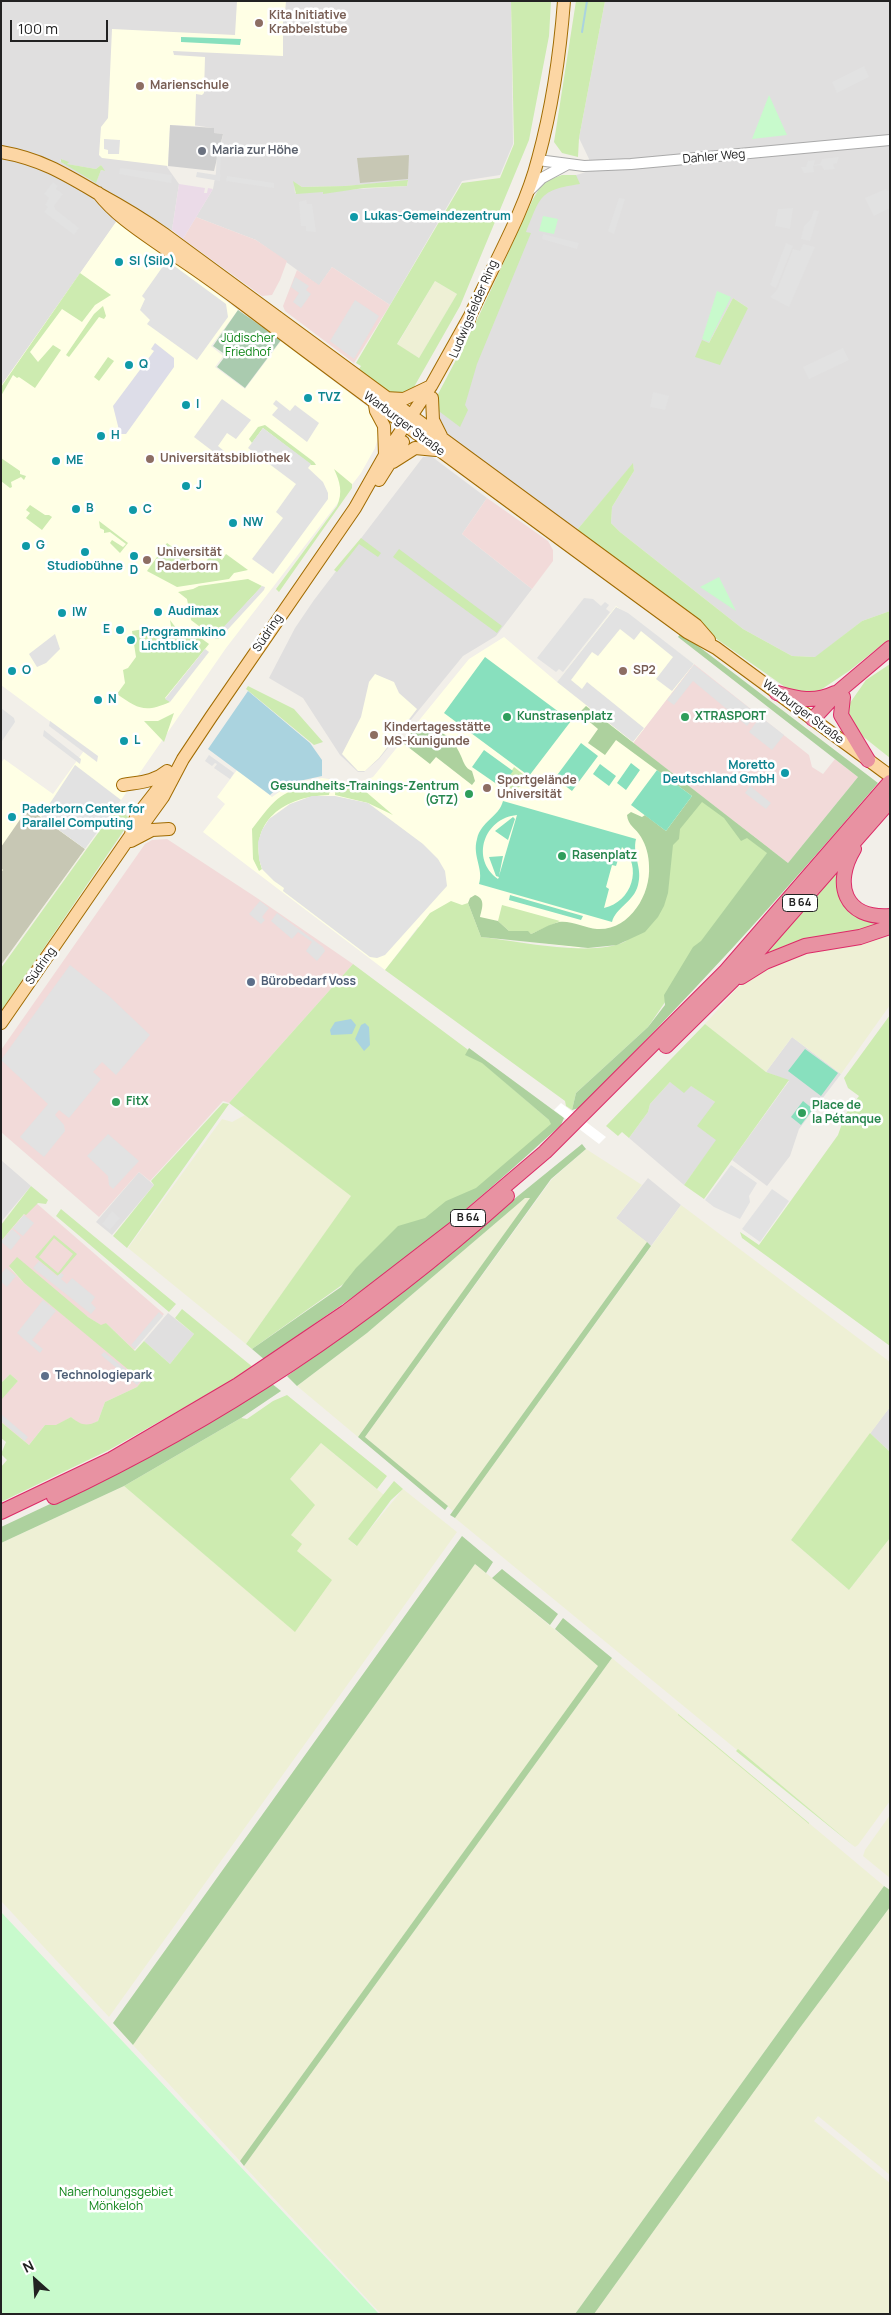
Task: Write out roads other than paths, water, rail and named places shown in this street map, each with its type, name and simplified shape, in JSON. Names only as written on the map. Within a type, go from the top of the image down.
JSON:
[{"type":"highway","points":[[816,722],[890,648]]},
{"type":"highway","points":[[777,693],[804,700],[841,695],[865,672],[890,657]]},
{"type":"highway","points":[[841,695],[841,715],[872,763]]},
{"type":"highway","name":"B 64","points":[[1,1512],[112,1459],[238,1385],[346,1312],[464,1221],[545,1152],[718,980],[890,782]]},
{"type":"highway","name":"B 64","points":[[1,1522],[126,1462],[240,1396],[351,1321],[467,1232],[573,1137],[733,980],[890,801]]},
{"type":"highway","points":[[868,827],[850,856],[843,879],[844,889],[850,902],[858,910],[869,915],[890,916]]},
{"type":"highway","points":[[733,980],[748,974],[766,962],[805,946],[860,938],[890,927]]},
{"type":"main road","name":"Ludwigsfelder Ring","points":[[432,392],[470,316],[525,195],[538,160],[560,45],[564,1]]},
{"type":"main road","name":"Warburger Straße","points":[[1,152],[29,157],[49,165],[122,206],[164,234],[687,632],[716,648],[890,776]]},
{"type":"main road","points":[[432,392],[433,420],[440,445],[415,448],[388,459],[384,426],[376,411],[380,400],[404,399],[432,392]]},
{"type":"main road","points":[[411,423],[432,392]]},
{"type":"main road","name":"Südring","points":[[1,1023],[123,846],[130,835],[136,817],[154,792],[183,759],[411,423]]},
{"type":"main road","points":[[123,785],[146,782],[160,777],[183,759]]},
{"type":"main road","points":[[123,846],[152,830],[169,829]]},
{"type":"street","name":"Dahler Weg","points":[[538,160],[584,166],[654,163],[890,140]]},
{"type":"street","name":"Ludwigsfelder Ring","points":[[525,195],[542,178],[568,164]]},
{"type":"water","points":[[248,691],[310,743],[322,760],[322,776],[281,785],[270,795],[208,749]]},
{"type":"water","points":[[351,1019],[356,1025],[352,1034],[331,1035],[330,1030],[335,1022]]},
{"type":"water","points":[[365,1023],[369,1027],[370,1045],[364,1051],[355,1039],[361,1025]]},
{"type":"waterway","points":[[582,32],[587,1]]},
{"type":"place","name":"Kita Initiative Krabbelstube","points":[[259,23]]},
{"type":"place","name":"Marienschule","points":[[140,86]]},
{"type":"place","name":"Maria zur Höhe","points":[[202,151]]},
{"type":"place","name":"Lukas-Gemeindezentrum","points":[[354,217]]},
{"type":"place","name":"SI (Silo)","points":[[119,262]]},
{"type":"place","name":"Q","points":[[129,365]]},
{"type":"place","name":"TVZ","points":[[308,398]]},
{"type":"place","name":"I","points":[[186,405]]},
{"type":"place","name":"H","points":[[101,436]]},
{"type":"place","name":"Universitätsbibliothek","points":[[150,459]]},
{"type":"place","name":"ME","points":[[56,461]]},
{"type":"place","name":"J","points":[[186,486]]},
{"type":"place","name":"B","points":[[76,509]]},
{"type":"place","name":"C","points":[[133,510]]},
{"type":"place","name":"NW","points":[[233,523]]},
{"type":"place","name":"G","points":[[26,546]]},
{"type":"place","name":"Studiobühne","points":[[85,552]]},
{"type":"place","name":"D","points":[[134,556]]},
{"type":"place","name":"Universität Paderborn","points":[[147,560]]},
{"type":"place","name":"Audimax","points":[[158,612]]},
{"type":"place","name":"IW","points":[[62,613]]},
{"type":"place","name":"E","points":[[120,630]]},
{"type":"place","name":"Programmkino Lichtblick","points":[[131,640]]},
{"type":"place","name":"O","points":[[12,671]]},
{"type":"place","name":"SP2","points":[[623,671]]},
{"type":"place","name":"N","points":[[98,700]]},
{"type":"place","name":"Kunstrasenplatz","points":[[507,717]]},
{"type":"place","name":"XTRASPORT","points":[[685,717]]},
{"type":"place","name":"Kindertagesstätte MS-Kunigunde","points":[[374,735]]},
{"type":"place","name":"L","points":[[124,741]]},
{"type":"place","name":"Moretto Deutschland GmbH","points":[[785,773]]},
{"type":"place","name":"Sportgelände Universität","points":[[487,788]]},
{"type":"place","name":"Gesundheits-Trainings-Zentrum (GTZ)","points":[[469,794]]},
{"type":"place","name":"Paderborn Center for Parallel Computing","points":[[12,817]]},
{"type":"place","name":"Rasenplatz","points":[[562,856]]},
{"type":"place","name":"Bürobedarf Voss","points":[[251,982]]},
{"type":"place","name":"FitX","points":[[116,1102]]},
{"type":"place","name":"Place de la Pétanque","points":[[802,1113]]},
{"type":"place","name":"Technologiepark","points":[[45,1376]]},
{"type":"park label","name":"Jüdischer Friedhof","points":[[248,346]]},
{"type":"park label","name":"Naherholungsgebiet Mönkeloh","points":[[116,2200]]}]
